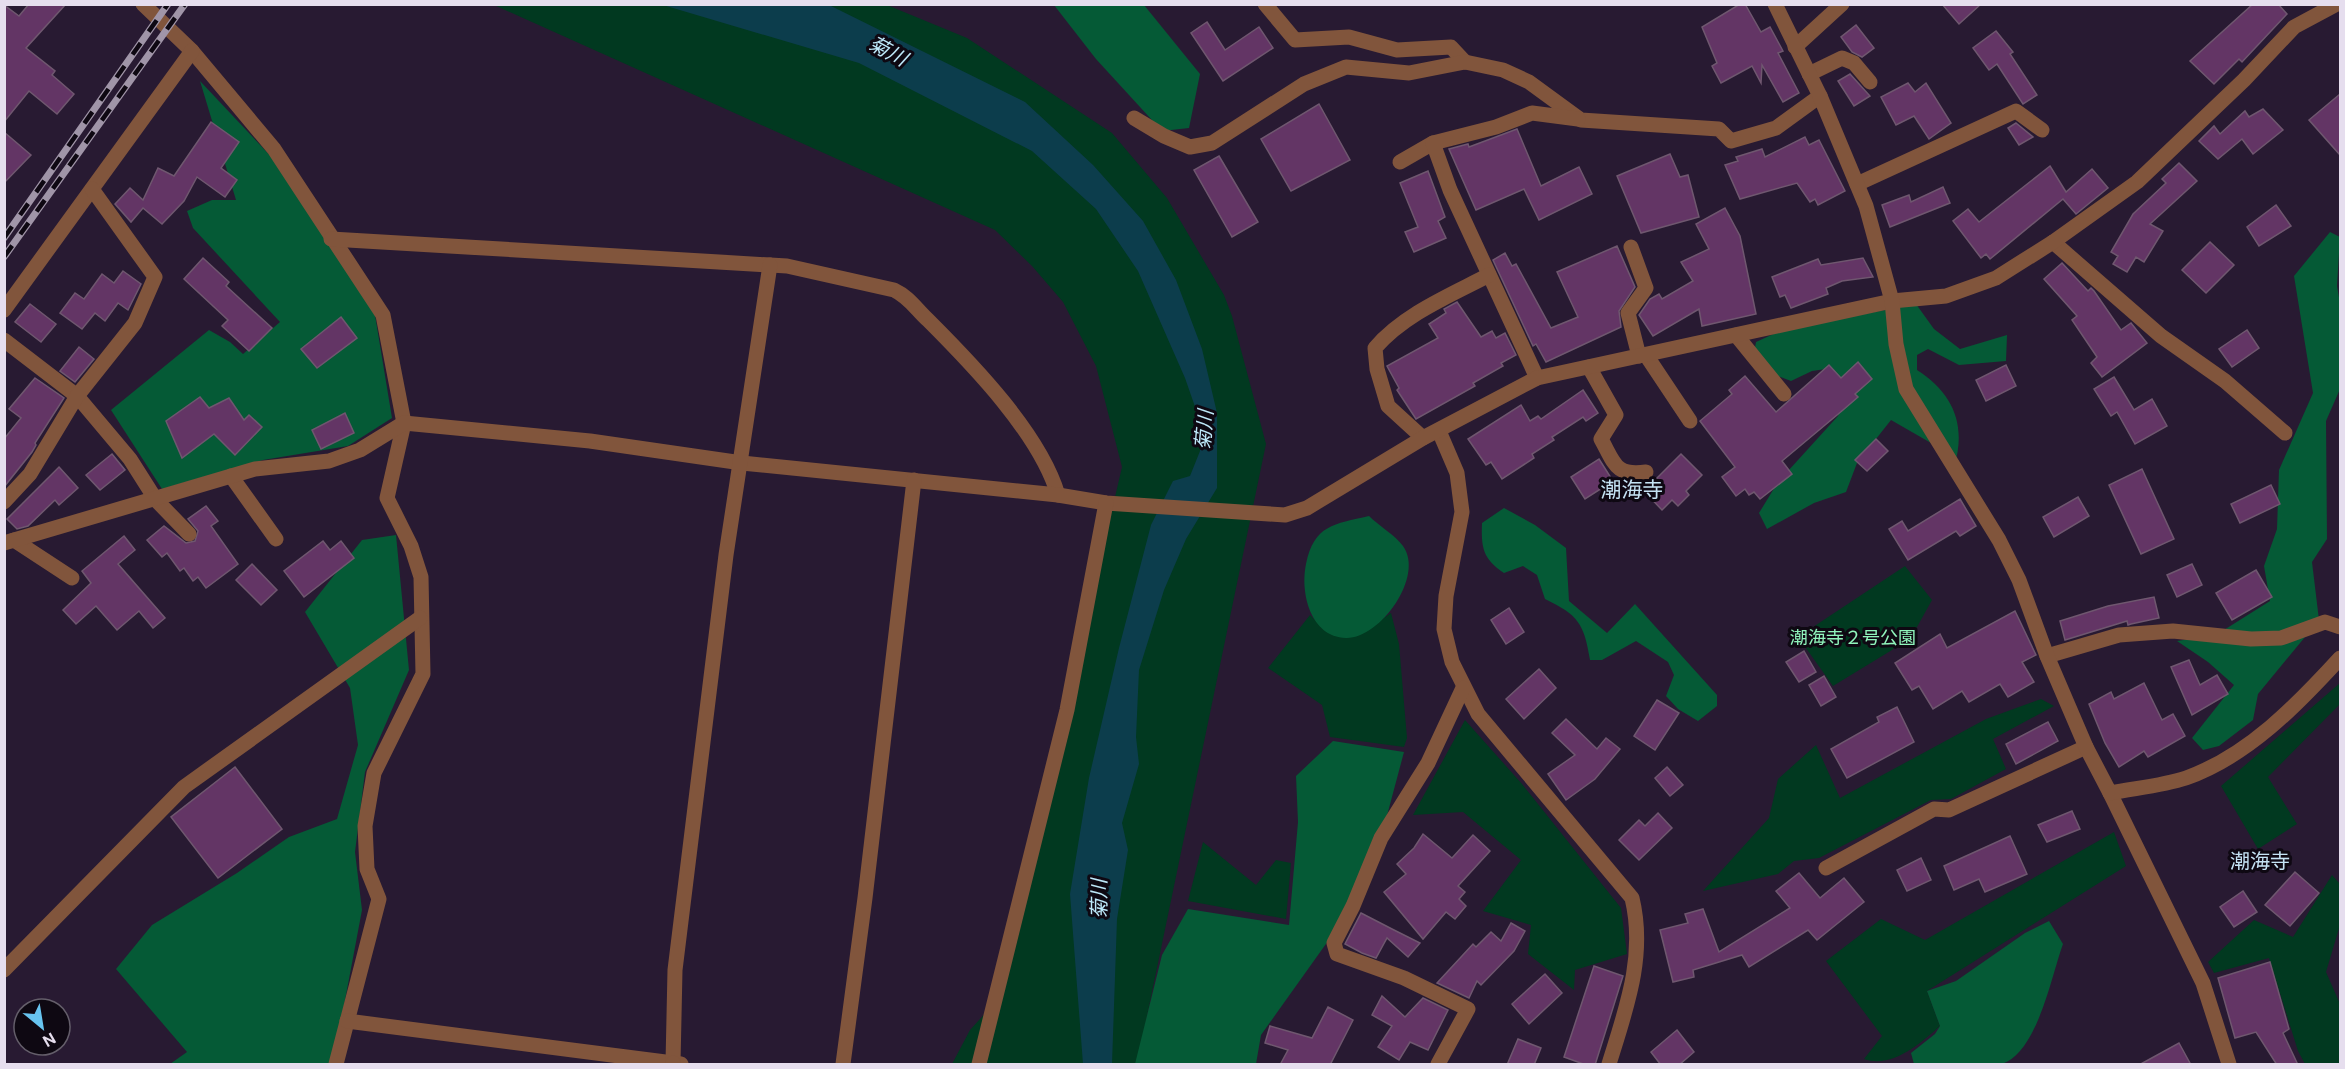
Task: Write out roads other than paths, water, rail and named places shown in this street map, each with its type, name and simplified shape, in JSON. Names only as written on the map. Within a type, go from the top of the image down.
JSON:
[{"type":"street","points":[[142,4],[192,51],[274,149],[383,315],[404,423],[387,498],[411,546],[421,577],[420,618],[423,674],[374,773],[365,826],[367,869],[379,899],[336,1065]]},
{"type":"street","points":[[1265,4],[1295,40],[1349,37],[1397,50],[1451,47],[1465,62]]},
{"type":"street","points":[[1775,4],[1820,96],[1866,206],[1892,301],[1896,344],[1906,389],[1999,540],[2019,580],[2047,656],[2086,747],[2203,983],[2229,1065]]},
{"type":"street","points":[[1795,47],[1842,4]]},
{"type":"street","points":[[9,542],[255,469],[329,461],[360,450],[404,423],[590,441],[742,463],[1058,495],[1111,503],[1285,515],[1307,508],[1423,438],[1537,378],[1892,301],[1946,296],[1996,278],[2053,242],[2137,182],[2244,80],[2294,27],[2337,4]]},
{"type":"street","points":[[4,310],[192,51]]},
{"type":"street","points":[[1809,74],[1842,58],[1854,63],[1870,82]]},
{"type":"street","points":[[1134,118],[1164,136],[1190,147],[1212,143],[1304,84],[1346,67],[1410,73],[1465,62],[1503,70],[1529,82],[1581,120]]},
{"type":"street","points":[[1400,162],[1433,143],[1496,127],[1532,113],[1581,120],[1719,129],[1731,141],[1776,128],[1820,96]]},
{"type":"street","points":[[1857,184],[2016,111],[2042,130]]},
{"type":"street","points":[[1433,143],[1450,190],[1537,378]]},
{"type":"street","points":[[4,502],[30,474],[77,396],[135,323],[154,277],[92,189]]},
{"type":"street","points":[[331,238],[787,266],[894,290],[908,296],[929,321],[954,343],[1008,408],[1051,471],[1058,495]]},
{"type":"street","points":[[2053,242],[2161,336],[2225,381],[2285,433]]},
{"type":"street","points":[[1631,247],[1646,288],[1628,313],[1642,356],[1690,421]]},
{"type":"street","points":[[347,1021],[676,1064],[675,970],[726,555],[742,463],[770,266]]},
{"type":"street","points":[[1423,438],[1388,406],[1377,369],[1375,348],[1385,336],[1425,309],[1489,274]]},
{"type":"street","points":[[1736,335],[1785,394]]},
{"type":"street","points":[[4,340],[77,396],[130,459],[156,500],[189,534]]},
{"type":"street","points":[[1589,367],[1616,416],[1600,439],[1620,471],[1628,474],[1646,472]]},
{"type":"street","points":[[1439,431],[1457,473],[1462,512],[1446,596],[1444,629],[1452,662],[1478,714],[1632,898],[1637,915],[1638,956],[1626,1010],[1609,1064]]},
{"type":"street","points":[[231,476],[276,539]]},
{"type":"street","points":[[843,1065],[914,480]]},
{"type":"street","points":[[979,1065],[1067,710],[1111,503]]},
{"type":"street","points":[[9,542],[72,578]]},
{"type":"street","points":[[4,970],[184,787],[420,618]]},
{"type":"street","points":[[2047,656],[2119,634],[2173,631],[2251,639],[2281,639],[2325,622],[2340,627]]},
{"type":"street","points":[[2110,794],[2185,778],[2222,762],[2267,731],[2340,658]]},
{"type":"street","points":[[1438,1065],[1468,1009],[1404,978],[1337,954],[1334,944],[1353,906],[1380,838],[1428,763],[1463,688]]},
{"type":"street","points":[[1826,868],[1934,809],[1949,810],[2086,747]]},
{"type":"water","name":"菊川","points":[[663,5],[829,5],[1025,102],[1093,165],[1143,221],[1176,280],[1202,349],[1217,413],[1217,488],[1186,539],[1164,590],[1139,670],[1136,737],[1139,764],[1122,823],[1128,850],[1117,919],[1112,1064],[1083,1064],[1070,894],[1089,778],[1119,648],[1151,525],[1173,481],[1190,476],[1200,451],[1200,421],[1185,378],[1138,271],[1096,209],[1032,151],[859,63]]},
{"type":"railway","points":[[4,238],[168,4]]},
{"type":"railway","points":[[4,257],[185,4]]},
{"type":"district","name":"潮海寺","points":[[1632,490]]},
{"type":"district","name":"潮海寺","points":[[2260,861]]},
{"type":"park label","name":"潮海寺２号公園","points":[[1853,638]]}]
